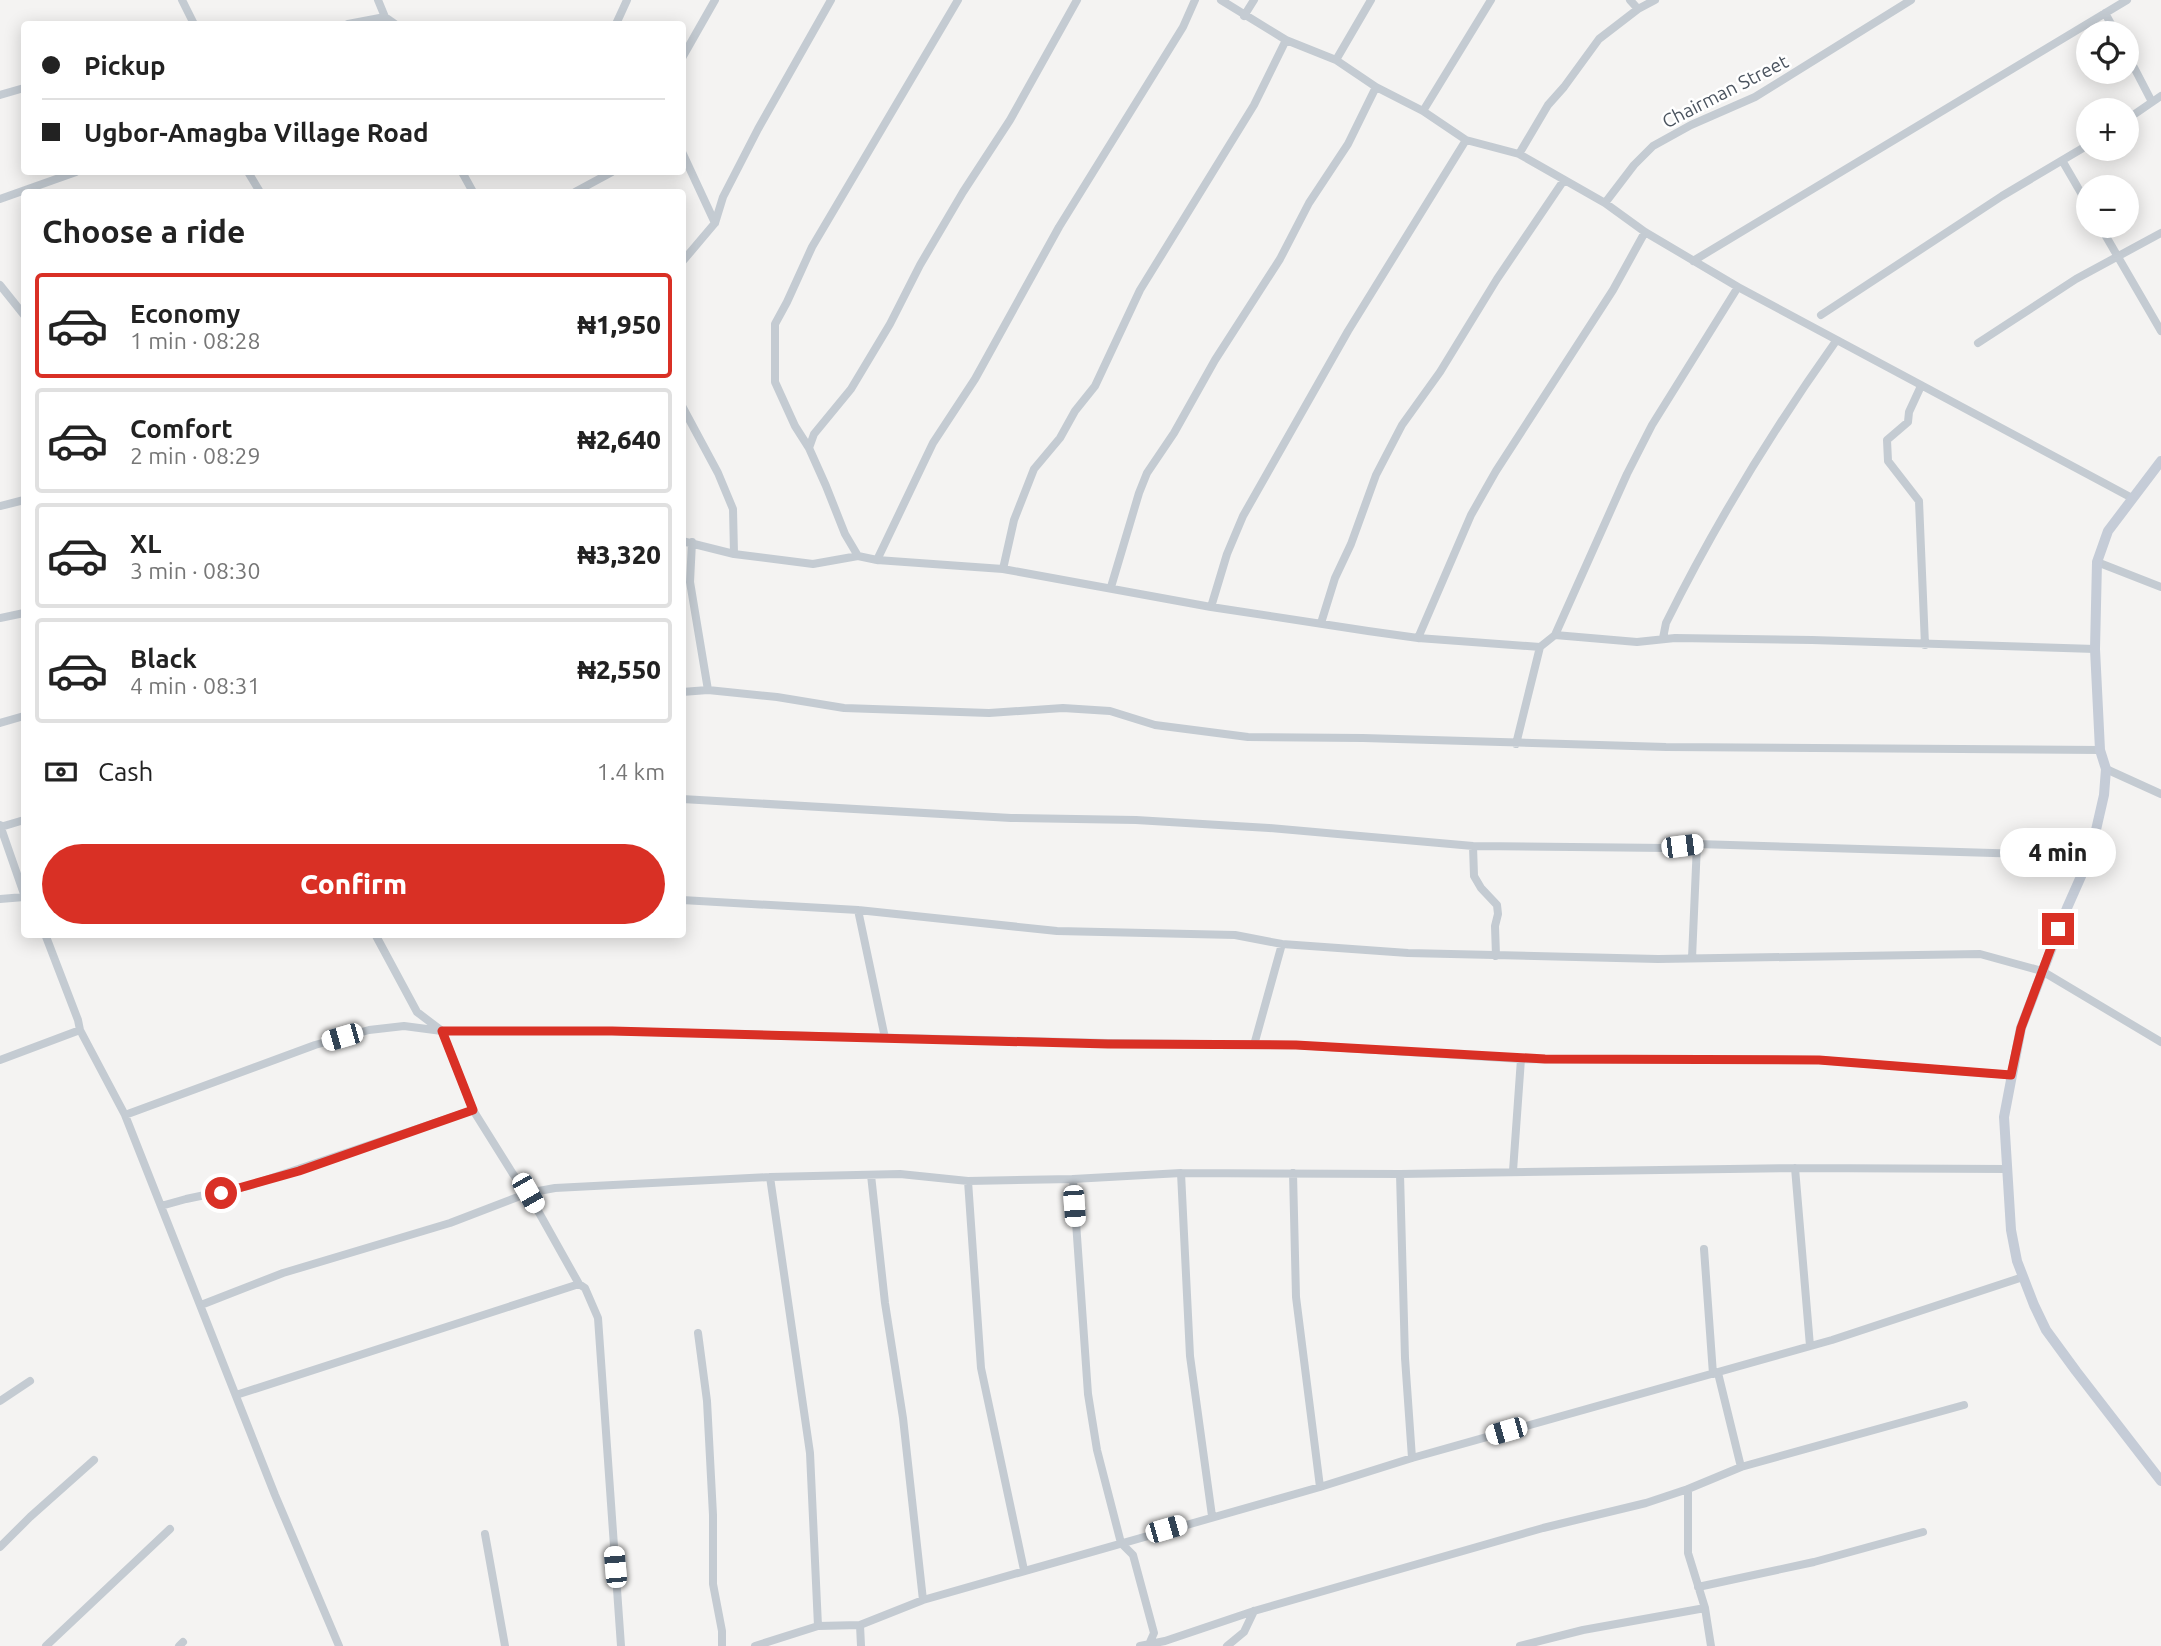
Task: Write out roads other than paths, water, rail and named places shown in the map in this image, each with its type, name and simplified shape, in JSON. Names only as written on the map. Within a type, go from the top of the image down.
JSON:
[{"type":"street","points":[[183,0],[190,21]]},
{"type":"street","points":[[378,0],[385,17],[391,21]]},
{"type":"street","points":[[617,21],[627,0]]},
{"type":"street","points":[[686,51],[715,0]]},
{"type":"street","points":[[686,257],[715,223],[723,197],[831,0]]},
{"type":"street","points":[[858,556],[845,534],[809,448],[795,426],[775,382],[775,324],[788,302],[812,247],[958,0]]},
{"type":"street","points":[[809,448],[814,434],[850,389],[884,335],[920,265],[1010,120],[1077,0]]},
{"type":"street","points":[[877,560],[933,443],[975,379],[1059,227],[1183,27],[1195,0]]},
{"type":"street","points":[[1220,0],[1286,40],[1336,60],[1376,87],[1423,111],[1466,140],[1519,154],[1605,203],[1645,232],[1738,287],[2132,498]]},
{"type":"street","points":[[1244,16],[1254,0]]},
{"type":"street","points":[[1336,60],[1371,0]]},
{"type":"street","points":[[1423,111],[1491,0]]},
{"type":"street","points":[[1630,0],[1639,9]]},
{"type":"street","points":[[1519,154],[1548,105],[1600,38],[1656,0]]},
{"type":"street","name":"Chairman Street","points":[[1605,203],[1633,165],[1653,146],[1690,125],[1755,97],[1911,0]]},
{"type":"street","points":[[1693,261],[2127,0]]},
{"type":"street","points":[[2105,13],[2109,21]]},
{"type":"street","points":[[364,21],[385,17]]},
{"type":"street","points":[[1003,569],[1014,520],[1034,469],[1060,438],[1075,411],[1095,386],[1140,290],[1254,105],[1286,40]]},
{"type":"street","points":[[2139,77],[2152,102]]},
{"type":"street","points":[[1111,587],[1147,473],[1280,259],[1309,203],[1348,144],[1376,87]]},
{"type":"street","points":[[0,95],[21,89]]},
{"type":"street","points":[[2139,111],[2161,96]]},
{"type":"street","points":[[1211,607],[1227,554],[1243,516],[1348,331],[1466,140]]},
{"type":"street","points":[[1821,315],[2002,196],[2076,153]]},
{"type":"street","points":[[686,161],[715,223]]},
{"type":"street","points":[[2063,162],[2076,184]]},
{"type":"street","points":[[28,189],[68,175]]},
{"type":"street","points":[[581,189],[606,175]]},
{"type":"street","points":[[1321,623],[1335,578],[1352,544],[1376,475],[1402,425],[1440,372],[1497,279],[1564,180]]},
{"type":"street","points":[[0,199],[21,192]]},
{"type":"street","points":[[1418,638],[1471,515],[1496,471],[1614,290],[1645,232]]},
{"type":"street","points":[[1978,343],[2076,279],[2161,233]]},
{"type":"street","points":[[2107,238],[2161,331]]},
{"type":"street","points":[[0,285],[21,310]]},
{"type":"street","points":[[1516,744],[1540,647],[1555,635],[1627,474],[1652,425],[1738,287]]},
{"type":"street","points":[[14,300],[21,297]]},
{"type":"street","points":[[1663,638],[1666,623],[1726,509],[1799,393],[1836,341]]},
{"type":"street","points":[[1921,386],[1909,412],[1908,422],[1887,440],[1887,448],[1888,461],[1919,501],[1925,645]]},
{"type":"street","points":[[686,413],[718,472],[733,509],[734,554]]},
{"type":"street","points":[[2161,461],[2108,531],[2097,562],[2095,649],[2100,750],[2106,769],[2104,795],[2090,856],[2021,1028],[2004,1117],[2011,1230],[2023,1277],[2046,1330],[2161,1480]]},
{"type":"street","points":[[0,506],[21,501]]},
{"type":"street","points":[[708,690],[690,582],[687,542],[734,554],[813,564],[858,556],[877,560],[1003,569],[1211,607],[1418,638],[1540,647]]},
{"type":"street","points":[[2097,562],[2161,587]]},
{"type":"street","points":[[0,618],[21,614]]},
{"type":"street","points":[[1555,635],[1637,642],[1663,638],[1811,640],[2095,649]]},
{"type":"street","points":[[686,692],[708,690],[777,697],[844,708],[989,713],[1063,708],[1110,711],[1156,725],[1248,737],[1680,748],[2100,750]]},
{"type":"street","points":[[0,723],[21,717]]},
{"type":"street","points":[[2106,769],[2161,794]]},
{"type":"street","points":[[686,799],[1011,818],[1136,820],[1269,828],[1473,846],[1667,848],[1697,844],[2090,856]]},
{"type":"street","points":[[21,821],[0,826],[21,886]]},
{"type":"street","points":[[1692,958],[1697,844]]},
{"type":"street","points":[[1473,846],[1474,876],[1497,905],[1496,956]]},
{"type":"street","points":[[0,899],[21,896]]},
{"type":"street","points":[[686,900],[858,910],[1058,931],[1235,935],[1282,944],[1408,953],[1692,958],[1980,954],[2042,971],[2161,1041]]},
{"type":"street","points":[[858,910],[885,1038]]},
{"type":"street","points":[[47,938],[78,1020],[79,1030],[125,1115],[338,1646]]},
{"type":"street","points":[[377,938],[417,1012],[442,1031],[473,1110],[506,1164],[528,1193],[579,1284],[585,1287],[598,1318],[621,1646]]},
{"type":"street","points":[[1254,1045],[1282,944]]},
{"type":"street","points":[[125,1115],[315,1045],[369,1030],[404,1026],[442,1031],[612,1031],[1296,1045],[1521,1059],[1819,1060],[2011,1075]]},
{"type":"street","points":[[0,1060],[79,1030]]},
{"type":"street","points":[[1513,1171],[1521,1059]]},
{"type":"street","points":[[161,1206],[248,1186],[473,1110]]},
{"type":"street","points":[[201,1305],[283,1273],[450,1223],[528,1193],[555,1188],[769,1177],[900,1174],[968,1181],[1181,1173],[1400,1174],[1795,1168],[2006,1173]]},
{"type":"street","points":[[1795,1168],[1810,1346]]},
{"type":"street","points":[[1181,1173],[1190,1356],[1212,1516]]},
{"type":"street","points":[[1293,1173],[1296,1297],[1320,1487]]},
{"type":"street","points":[[1400,1174],[1405,1358],[1412,1458]]},
{"type":"street","points":[[871,1175],[885,1303],[903,1419],[923,1600]]},
{"type":"street","points":[[769,1177],[810,1453],[818,1626]]},
{"type":"street","points":[[1073,1179],[1088,1394],[1104,1481],[1121,1543],[1133,1555],[1154,1633],[1150,1642]]},
{"type":"street","points":[[968,1181],[981,1368],[1024,1570]]},
{"type":"street","points":[[1704,1249],[1716,1373],[1741,1467]]},
{"type":"street","points":[[755,1646],[818,1626],[860,1625],[923,1600],[1810,1346],[2023,1277]]},
{"type":"street","points":[[236,1395],[579,1284]]},
{"type":"street","points":[[698,1333],[707,1401],[713,1515],[713,1584],[722,1630],[722,1646]]},
{"type":"street","points":[[0,1401],[30,1381]]},
{"type":"street","points":[[1140,1646],[1165,1641],[1254,1611],[1544,1528],[1646,1503],[1741,1467],[1964,1405]]},
{"type":"street","points":[[0,1547],[94,1460]]},
{"type":"street","points":[[1688,1489],[1688,1553],[1705,1608],[1711,1646]]},
{"type":"street","points":[[46,1646],[170,1528]]},
{"type":"street","points":[[1698,1587],[1814,1562],[1923,1532]]},
{"type":"street","points":[[485,1534],[505,1646]]},
{"type":"street","points":[[1520,1646],[1583,1630],[1705,1608]]},
{"type":"street","points":[[1227,1646],[1244,1632],[1254,1611]]},
{"type":"street","points":[[860,1625],[861,1646]]}]
